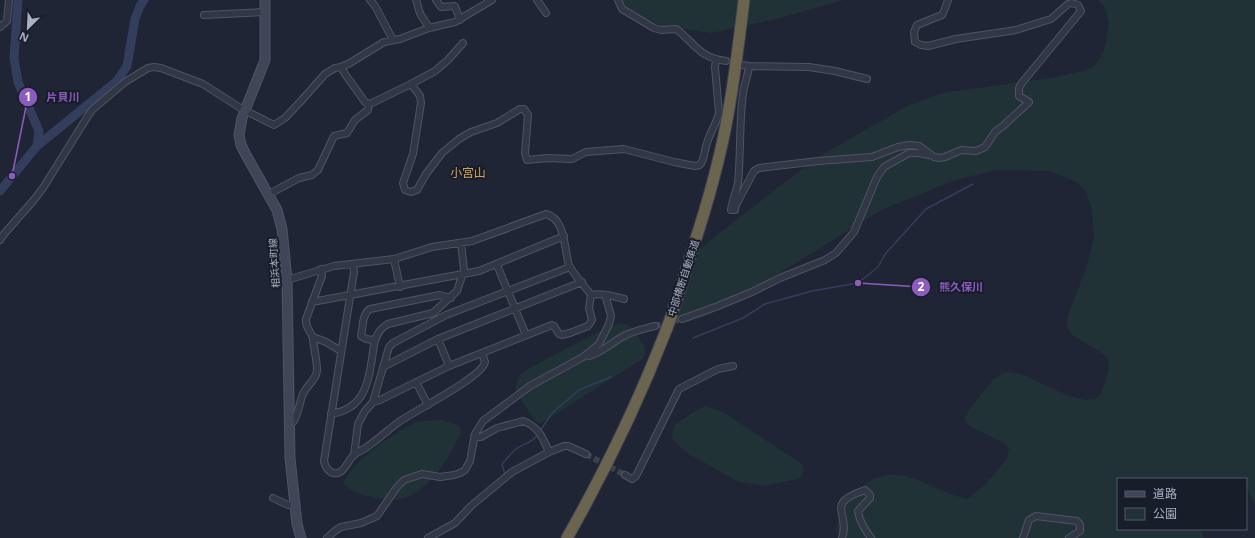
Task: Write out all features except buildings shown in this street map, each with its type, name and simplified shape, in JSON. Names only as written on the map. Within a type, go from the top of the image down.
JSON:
[{"type":"highway","name":"中部横断自動車道","points":[[567,538],[616,446],[667,328],[714,176],[726,126],[737,59],[744,0]]},
{"type":"main road","name":"相浜本町線","points":[[265,0],[265,60],[239,128],[241,145],[277,210],[282,229],[287,280],[290,458],[294,505],[301,538]]},
{"type":"street","points":[[0,27],[7,21],[9,0]]},
{"type":"street","points":[[370,0],[376,6],[393,40]]},
{"type":"street","points":[[416,0],[420,14],[429,28]]},
{"type":"street","points":[[436,0],[441,7],[455,6],[460,20]]},
{"type":"street","points":[[0,240],[43,188],[89,114],[121,85],[148,68],[161,68],[203,84],[245,110],[274,125],[278,124],[301,102],[325,74],[335,68],[341,67],[384,42],[400,39],[429,28],[460,20],[492,0]]},
{"type":"street","points":[[537,0],[546,13]]},
{"type":"street","points":[[618,0],[622,9],[657,30],[676,29],[703,54],[716,60],[726,61]]},
{"type":"street","points":[[682,319],[752,292],[780,278],[825,260],[836,253],[854,232],[877,177],[884,167],[909,154],[926,154],[934,157],[945,157],[961,150],[976,151],[985,147],[995,132],[1029,102],[1019,96],[1018,92],[1021,84],[1081,11],[1078,5],[1071,3],[1051,19],[1016,30],[956,39],[928,46],[915,42],[914,32],[916,25],[942,15],[948,0]]},
{"type":"street","points":[[204,15],[265,12]]},
{"type":"street","points":[[369,104],[435,71],[448,60],[462,43]]},
{"type":"street","points":[[411,84],[421,99],[413,154],[403,183],[404,188],[411,192],[417,190],[437,159],[459,139],[471,132],[497,123],[520,109],[524,110],[528,115],[525,153],[527,160],[548,158],[572,159],[586,152],[624,149],[674,162],[695,166],[700,165],[719,113],[715,67],[716,60]]},
{"type":"street","points":[[866,79],[835,71],[809,67],[745,66],[748,73],[743,91],[741,110],[738,185],[732,200],[731,210],[735,210],[736,205],[754,171],[759,168],[818,161],[872,157],[898,147],[910,145],[919,146],[934,157]]},
{"type":"street","points":[[341,67],[365,102],[369,104]]},
{"type":"street","points":[[269,194],[318,170],[334,136],[346,133],[355,120],[368,110],[369,104]]},
{"type":"street","points":[[287,280],[334,266],[353,265],[394,259],[432,247],[472,241],[546,214],[553,217],[564,236],[570,267],[592,295]]},
{"type":"street","points":[[312,302],[400,287],[479,271],[564,236]]},
{"type":"street","points":[[331,414],[352,407],[364,391],[372,361],[374,340],[382,328],[388,324],[434,313],[452,298],[457,291],[463,274],[464,261],[461,243]]},
{"type":"street","points":[[394,259],[400,287]]},
{"type":"street","points":[[497,264],[514,309],[526,335]]},
{"type":"street","points":[[353,265],[354,272],[324,460],[326,469],[335,473],[342,470],[354,454],[358,424],[365,411],[373,402],[449,366],[552,325],[559,334],[562,335],[588,326],[592,320],[589,308],[592,295]]},
{"type":"street","points":[[373,402],[389,347],[393,343],[446,315],[570,267]]},
{"type":"street","points":[[289,423],[293,422],[296,418],[303,394],[316,375],[317,370],[313,337],[308,330],[306,319],[322,276],[321,269]]},
{"type":"street","points":[[384,366],[438,339],[582,282]]},
{"type":"street","points":[[592,295],[604,293],[624,298]]},
{"type":"street","points":[[374,340],[366,339],[361,336],[364,316],[370,309],[440,295],[452,298]]},
{"type":"street","points":[[327,538],[341,527],[361,524],[377,516],[400,483],[408,478],[422,474],[440,476],[460,473],[469,466],[474,437],[488,415],[530,386],[583,357],[599,344],[609,324],[611,316],[606,298],[608,295]]},
{"type":"street","points":[[583,357],[601,351],[623,336],[654,326]]},
{"type":"street","points":[[313,337],[326,342],[341,351]]},
{"type":"street","points":[[438,339],[449,366]]},
{"type":"street","points":[[354,454],[360,452],[398,423],[482,369],[486,362],[482,353]]},
{"type":"street","points":[[625,475],[632,478],[636,476],[679,389],[718,369],[733,366]]},
{"type":"street","points":[[416,382],[428,405]]},
{"type":"street","points":[[474,437],[482,437],[497,428],[523,420],[534,426],[539,431],[549,452]]},
{"type":"street","points":[[428,538],[455,523],[471,506],[512,472],[549,452],[564,446],[568,446],[586,454]]},
{"type":"street","points":[[842,538],[844,531],[840,512],[844,501],[853,494],[865,490],[870,494],[870,498],[858,511],[863,528],[871,538]]},
{"type":"street","points":[[273,498],[288,505],[294,505]]},
{"type":"street","points":[[1023,538],[1030,520],[1036,516],[1077,521],[1080,525],[1080,531],[1069,538]]},
{"type":"green space","points":[[614,0],[844,0],[776,19],[711,33],[662,26]]},
{"type":"green space","points":[[1098,0],[1255,0],[1255,505],[1247,488],[1247,478],[1117,478],[1117,530],[1201,530],[1204,538],[840,538],[837,526],[847,502],[861,488],[874,479],[887,475],[900,475],[913,478],[953,495],[967,499],[985,485],[1007,458],[1009,449],[1003,442],[973,428],[966,423],[965,418],[966,414],[994,379],[1006,372],[1023,375],[1069,396],[1085,400],[1096,399],[1101,394],[1109,370],[1108,359],[1101,352],[1071,334],[1067,326],[1068,316],[1087,266],[1094,238],[1092,210],[1086,191],[1076,182],[1050,171],[996,170],[952,181],[881,210],[762,284],[707,316],[684,323],[678,323],[670,319],[667,304],[680,275],[698,251],[815,159],[909,105],[943,93],[1051,78],[1083,71],[1093,67],[1099,60],[1105,48],[1109,23],[1105,7]]},
{"type":"green space","points":[[621,323],[631,327],[645,347],[645,354],[642,359],[543,422],[539,423],[533,418],[516,391],[516,385],[520,375],[533,366],[608,327]]},
{"type":"green space","points":[[706,406],[723,412],[802,464],[804,470],[801,477],[764,486],[737,481],[687,453],[673,440],[672,434],[675,425],[698,409]]},
{"type":"green space","points":[[442,420],[459,426],[461,432],[443,465],[425,485],[415,493],[404,498],[388,500],[358,493],[350,489],[344,483],[348,475],[364,457],[398,432],[417,422]]},
{"type":"waterway","points":[[18,0],[14,58],[18,82],[39,131],[37,146]]},
{"type":"waterway","points":[[0,191],[37,146],[117,81],[127,66],[135,19],[144,0]]},
{"type":"waterway","points":[[693,338],[743,318],[765,304],[812,291],[858,283],[878,267],[886,253],[926,209],[973,184]]},
{"type":"waterway","points":[[540,431],[552,413],[579,390],[611,377]]},
{"type":"waterway","points":[[505,475],[502,464],[512,452],[533,440],[538,434]]},
{"type":"tunnel","points":[[655,326],[682,319]]},
{"type":"tunnel","points":[[586,454],[625,475]]},
{"type":"place","name":"片貝川","points":[[12,176]]},
{"type":"place","name":"熊久保川","points":[[858,283]]},
{"type":"district","name":"小宮山","points":[[468,172]]}]
